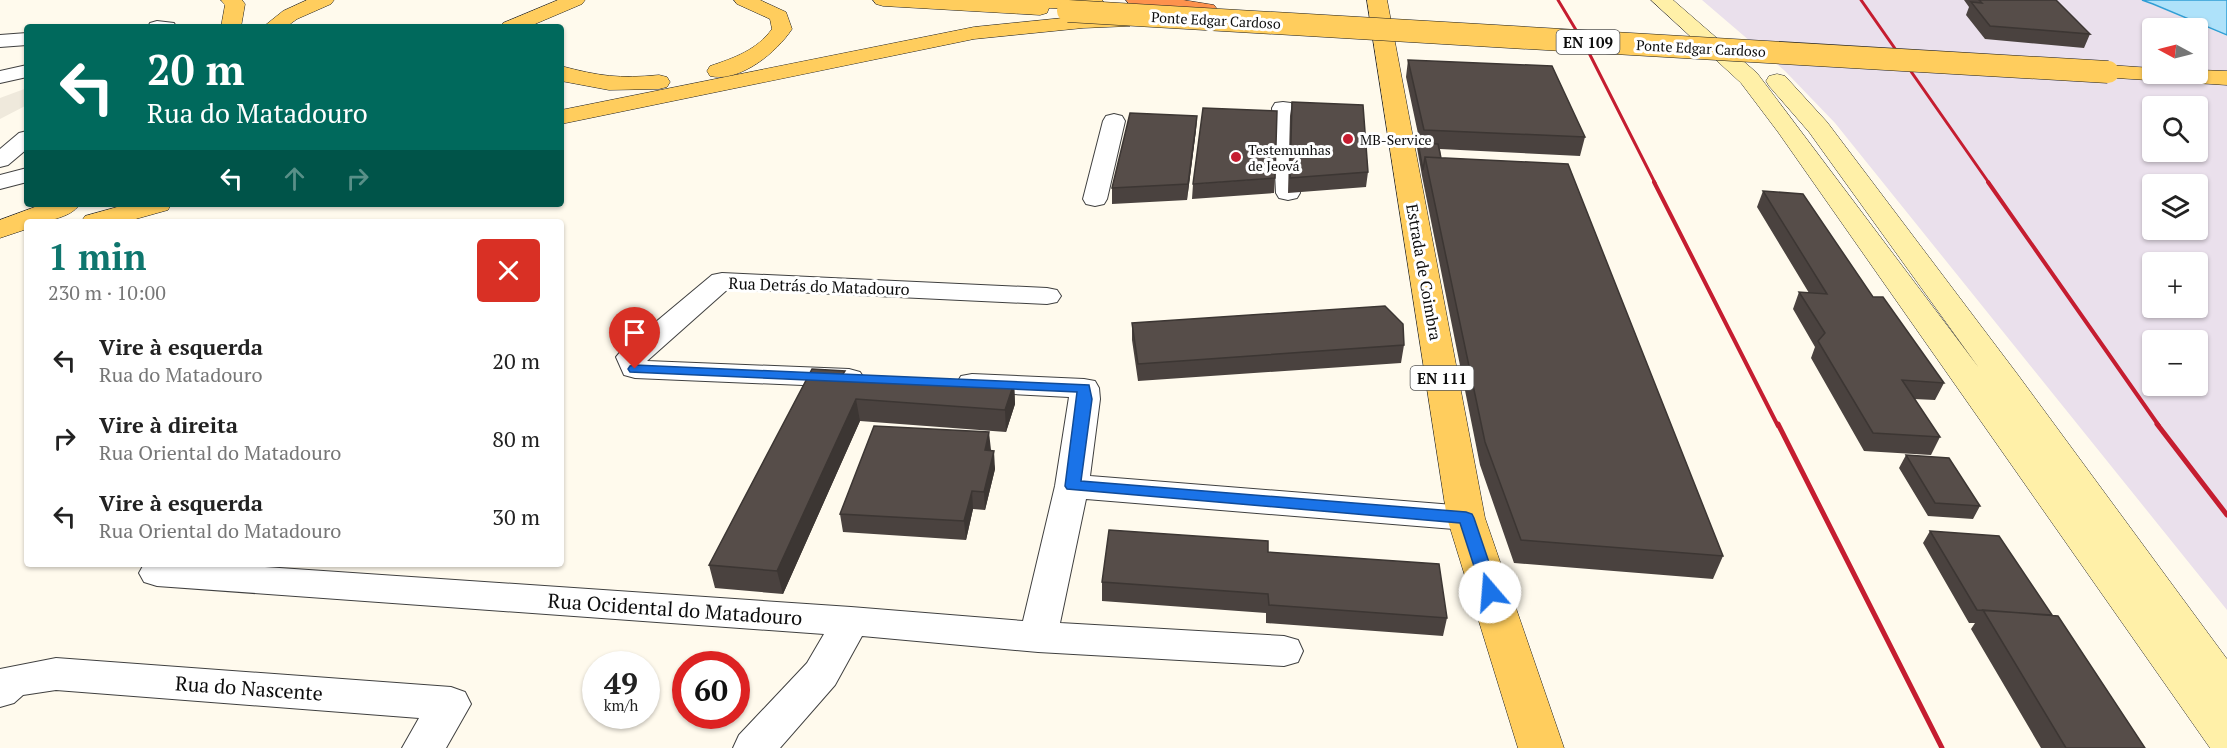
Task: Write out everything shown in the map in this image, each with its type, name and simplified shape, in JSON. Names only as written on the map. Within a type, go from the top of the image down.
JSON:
[{"type":"highway","points":[[1136,0],[1208,15]]},
{"type":"main road","points":[[231,0],[235,4],[232,24]]},
{"type":"main road","points":[[277,24],[290,15],[324,0]]},
{"type":"main road","points":[[564,74],[597,82],[634,84],[679,81],[752,59],[773,44],[782,29],[779,16],[744,0]]},
{"type":"main road","name":"EN 109","points":[[883,0],[1070,7]]},
{"type":"main road","name":"EN 109","points":[[1018,0],[1070,7]]},
{"type":"main road","name":"Estrada de Coimbra","points":[[1377,0],[1466,518],[1541,748]]},
{"type":"main road","points":[[1662,0],[1802,127],[2006,382],[2227,693]]},
{"type":"main road","points":[[1685,0],[1777,81],[1802,127],[2227,736]]},
{"type":"main road","points":[[567,24],[584,1]]},
{"type":"main road","points":[[527,24],[584,1]]},
{"type":"main road","name":"Ponte Edgar Cardoso","points":[[1070,7],[2227,78]]},
{"type":"main road","points":[[564,116],[974,33],[1083,22],[1208,15]]},
{"type":"main road","name":"Ponte Edgar Cardoso","points":[[1208,15],[2142,62]]},
{"type":"main road","points":[[2208,65],[2227,66]]},
{"type":"main road","points":[[0,228],[40,207]]},
{"type":"main road","points":[[25,219],[59,207]]},
{"type":"main road","points":[[65,219],[95,207]]},
{"type":"main road","points":[[106,219],[148,207]]},
{"type":"main road","points":[[0,228],[24,219]]},
{"type":"main road","points":[[0,247],[24,236]]},
{"type":"main road","points":[[0,247],[24,242]]},
{"type":"street","points":[[0,41],[24,39]]},
{"type":"street","points":[[0,77],[24,72]]},
{"type":"street","points":[[1283,108],[1288,194]]},
{"type":"street","points":[[1095,199],[1114,121]]},
{"type":"street","points":[[1,158],[24,140]]},
{"type":"street","points":[[1,158],[24,157]]},
{"type":"street","points":[[0,182],[24,176]]},
{"type":"street","name":"Rua Detrás do Matadouro","points":[[871,379],[635,369],[631,357],[722,281],[1047,296]]},
{"type":"street","points":[[942,382],[1084,388],[1085,399],[1072,486],[1038,637]]},
{"type":"street","points":[[1072,486],[1466,518]]},
{"type":"street","name":"Rua Ocidental do Matadouro","points":[[157,573],[851,621],[1038,637],[1284,651]]},
{"type":"street","points":[[754,748],[821,674],[851,621]]},
{"type":"street","name":"Rua do Nascente","points":[[0,691],[12,681],[56,674],[451,704],[423,748]]},
{"type":"shaded area","points":[[1702,0],[2142,0],[2184,18],[2142,18],[2142,84],[2208,84],[2208,28],[2227,36],[2227,610],[1835,123],[1785,71]]},
{"type":"shaded area","points":[[24,89],[24,107],[0,119],[0,98]]},
{"type":"water","points":[[2142,0],[2227,0],[2227,35],[2208,27],[2208,18],[2186,18]]},
{"type":"building","points":[[1979,0],[2056,0],[2090,34],[1990,26],[1971,2],[1982,3]]},
{"type":"building","points":[[1408,60],[1552,66],[1585,137],[1424,130]]},
{"type":"building","points":[[1292,102],[1363,105],[1368,172],[1290,178]]},
{"type":"building","points":[[1203,108],[1277,111],[1275,178],[1193,184]]},
{"type":"building","points":[[1130,113],[1197,116],[1188,184],[1112,188]]},
{"type":"building","points":[[1418,143],[1438,144],[1441,158],[1425,157],[1423,170]]},
{"type":"building","points":[[1425,157],[1568,164],[1723,556],[1521,540],[1485,442]]},
{"type":"building","points":[[1763,191],[1803,194],[1873,297],[1883,297],[1944,383],[1902,380],[1940,437],[1873,433],[1818,341],[1825,333],[1799,292],[1827,294]]},
{"type":"building","points":[[1385,306],[1403,324],[1404,345],[1138,364],[1132,323]]},
{"type":"building","points":[[812,369],[845,371],[841,377],[1014,383],[1005,410],[856,399],[777,571],[709,565]]},
{"type":"building","points":[[874,426],[989,432],[985,450],[994,451],[984,492],[972,491],[964,521],[840,514]]},
{"type":"building","points":[[1906,455],[1949,458],[1980,506],[1935,503]]},
{"type":"building","points":[[1109,530],[1268,541],[1268,552],[1439,564],[1447,618],[1269,605],[1268,594],[1102,582]]},
{"type":"building","points":[[1930,531],[1999,536],[2052,615],[1977,610]]},
{"type":"building","points":[[1983,610],[2058,616],[2145,748],[2066,748]]},
{"type":"railway","points":[[1558,0],[1585,45],[1655,183]]},
{"type":"railway","points":[[1861,0],[1989,183]]},
{"type":"railway","points":[[1654,182],[1778,426]]},
{"type":"railway","points":[[1988,182],[2159,426]]},
{"type":"railway","points":[[1778,424],[1942,748]]},
{"type":"railway","points":[[2157,424],[2227,515]]},
{"type":"place","name":"MB-Service","points":[[1348,139]]},
{"type":"place","name":"Testemunhas de Jeová","points":[[1236,157]]},
{"type":"route","points":[[635,369],[1084,388],[1085,399],[1072,486],[1466,518],[1490,592]]}]
